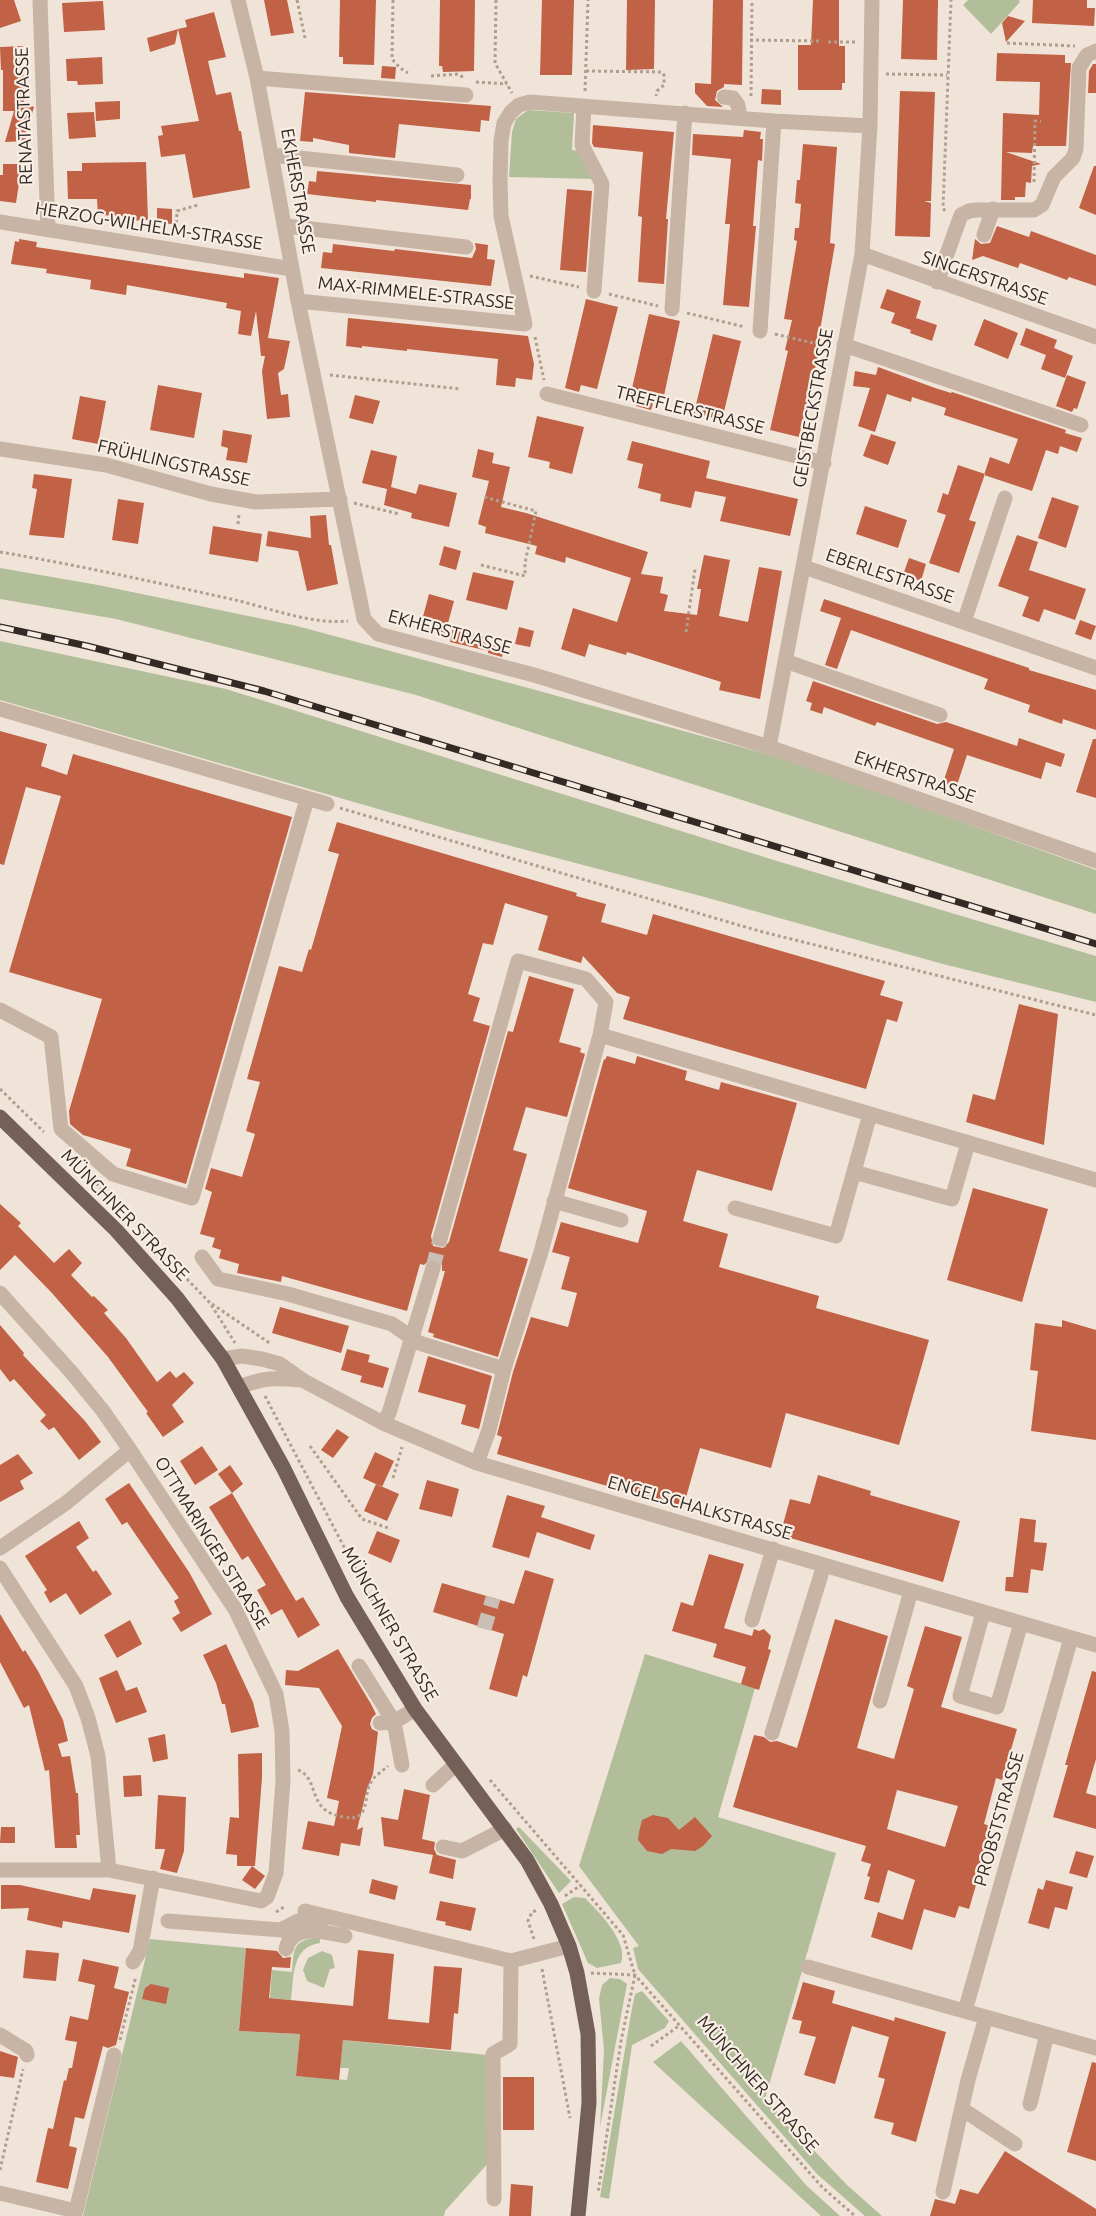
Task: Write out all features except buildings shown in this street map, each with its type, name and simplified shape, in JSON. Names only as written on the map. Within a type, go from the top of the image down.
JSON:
[{"type":"main road","name":"MÜNCHNER STRASSE","points":[[0,1118],[116,1230],[177,1298],[223,1359],[283,1467],[347,1597],[415,1709],[527,1860],[546,1895],[569,1946],[577,1973],[588,2034],[589,2103],[578,2216]]},
{"type":"street","name":"RENATASTRASSE","points":[[40,0],[48,230]]},
{"type":"street","name":"EKHERSTRASSE","points":[[238,0],[257,78],[298,301],[364,619],[378,634],[534,675],[769,747],[1096,861]]},
{"type":"street","name":"GEISTBECKSTRASSE","points":[[769,747],[862,254],[870,126],[872,0]]},
{"type":"street","points":[[937,282],[957,223],[962,215],[976,206],[993,209],[1034,210],[1042,205],[1058,171],[1073,158],[1076,149],[1079,68],[1087,55],[1096,51]]},
{"type":"street","points":[[257,78],[466,94]]},
{"type":"street","points":[[724,97],[733,98],[746,119]]},
{"type":"street","points":[[519,105],[530,102],[584,105],[746,119],[870,126]]},
{"type":"street","name":"MAX-RIMMELE-STRASSE","points":[[298,301],[525,324],[501,216],[500,181],[504,123],[519,105]]},
{"type":"street","points":[[584,105],[582,145],[602,184],[594,291]]},
{"type":"street","points":[[672,309],[685,113]]},
{"type":"street","points":[[760,331],[774,121]]},
{"type":"street","points":[[272,155],[457,175]]},
{"type":"street","points":[[984,235],[993,209]]},
{"type":"street","name":"HERZOG-WILHELM-STRASSE","points":[[0,222],[292,269]]},
{"type":"street","points":[[286,226],[466,247]]},
{"type":"street","name":"SINGERSTRASSE","points":[[862,254],[1096,337]]},
{"type":"street","points":[[844,345],[1081,425]]},
{"type":"street","name":"TREFFLERSTRASSE","points":[[547,394],[824,463]]},
{"type":"street","name":"FRÜHLINGSTRASSE","points":[[0,449],[106,465],[212,494],[256,502],[340,499]]},
{"type":"street","name":"EBERLESTRASSE","points":[[964,622],[1005,498]]},
{"type":"street","name":"EBERLESTRASSE","points":[[804,567],[1096,668]]},
{"type":"street","points":[[785,661],[940,715]]},
{"type":"street","points":[[0,709],[327,804]]},
{"type":"street","points":[[0,1010],[51,1037],[62,1129],[112,1174],[192,1198],[307,799]]},
{"type":"street","points":[[440,1239],[519,961],[586,979],[606,1002],[600,1035],[504,1369],[489,1430],[477,1463]]},
{"type":"street","points":[[600,1035],[1096,1180]]},
{"type":"street","points":[[735,1208],[836,1236],[870,1114]]},
{"type":"street","points":[[854,1172],[952,1199],[968,1143]]},
{"type":"street","points":[[554,1201],[621,1220]]},
{"type":"street","points":[[202,1257],[218,1280],[288,1294],[392,1324],[419,1343],[504,1369]]},
{"type":"street","points":[[383,1423],[389,1413],[433,1268]]},
{"type":"street","name":"OTTMARINGER STRASSE","points":[[3,1300],[96,1404],[130,1450],[235,1609],[276,1694],[282,1731],[283,1768],[276,1873],[269,1892]]},
{"type":"street","name":"ENGELSCHALKSTRASSE","points":[[223,1359],[242,1356],[280,1364],[304,1381],[383,1423],[477,1463],[1096,1645]]},
{"type":"street","name":"ENGELSCHALKSTRASSE","points":[[240,1387],[256,1380],[272,1377],[304,1381]]},
{"type":"street","points":[[0,1548],[66,1503],[130,1450]]},
{"type":"street","points":[[752,1620],[773,1549]]},
{"type":"street","points":[[772,1733],[824,1565]]},
{"type":"street","points":[[0,1568],[76,1686],[88,1718],[98,1756],[109,1870]]},
{"type":"street","points":[[880,1701],[911,1591]]},
{"type":"street","points":[[983,1612],[960,1696],[998,1707],[1021,1623]]},
{"type":"street","name":"PROBSTSTRASSE","points":[[965,2011],[1071,1638]]},
{"type":"street","points":[[359,1666],[387,1722],[401,1760]]},
{"type":"street","points":[[387,1722],[415,1709]]},
{"type":"street","points":[[433,1785],[456,1765]]},
{"type":"street","points":[[443,1847],[462,1851],[505,1829]]},
{"type":"street","points":[[0,1870],[109,1870],[256,1901],[267,1897],[269,1892]]},
{"type":"street","points":[[133,1962],[140,1951],[153,1878]]},
{"type":"street","points":[[305,1911],[345,1929]]},
{"type":"street","points":[[168,1920],[281,1930],[298,1921],[308,1920],[511,1961],[569,1946]]},
{"type":"street","points":[[286,1949],[294,1936],[307,1930],[345,1929]]},
{"type":"street","points":[[495,2199],[493,2054],[510,2044],[511,1961]]},
{"type":"street","points":[[808,1967],[1096,2048]]},
{"type":"street","points":[[944,2192],[968,2079],[986,2017]]},
{"type":"street","points":[[1030,2104],[1047,2034]]},
{"type":"street","points":[[0,2035],[26,2051],[27,2055]]},
{"type":"street","points":[[0,2193],[76,2211],[114,2055]]},
{"type":"street","points":[[962,2109],[1015,2144]]},
{"type":"path","points":[[297,0],[305,38]]},
{"type":"path","points":[[393,0],[392,59],[400,68],[415,77]]},
{"type":"path","points":[[496,0],[495,63],[519,105]]},
{"type":"path","points":[[584,105],[588,0]]},
{"type":"path","points":[[746,119],[752,0]]},
{"type":"path","points":[[951,0],[943,208],[957,223]]},
{"type":"path","points":[[750,40],[820,42]]},
{"type":"path","points":[[828,42],[871,43]]},
{"type":"path","points":[[1007,44],[1077,46]]},
{"type":"path","points":[[586,71],[662,72],[664,85],[657,91],[654,111]]},
{"type":"path","points":[[871,73],[947,75]]},
{"type":"path","points":[[423,78],[458,74],[469,81],[507,84]]},
{"type":"path","points":[[1034,210],[1035,121],[1041,121]]},
{"type":"path","points":[[175,250],[177,211],[198,205]]},
{"type":"path","points":[[525,324],[535,334],[547,394]]},
{"type":"path","points":[[314,373],[461,389]]},
{"type":"path","points":[[481,565],[525,576],[525,563],[536,511],[484,497]]},
{"type":"path","points":[[340,499],[399,514]]},
{"type":"path","points":[[0,552],[78,566],[330,623],[364,619]]},
{"type":"path","points":[[686,632],[695,569]]},
{"type":"path","points":[[327,804],[759,931],[1096,1015]]},
{"type":"path","points":[[210,1303],[273,1346]]},
{"type":"path","points":[[393,1478],[406,1434]]},
{"type":"path","points":[[310,1446],[362,1519],[391,1529]]},
{"type":"path","points":[[283,1768],[303,1772],[309,1778],[320,1807],[328,1813],[353,1819],[363,1810],[370,1782],[401,1760]]},
{"type":"path","points":[[269,1892],[284,1907],[305,1911]]},
{"type":"path","points":[[539,1955],[572,2126]]},
{"type":"path","points":[[114,2055],[119,2047],[138,1968],[133,1962]]},
{"type":"path","name":"MÜNCHNER STRASSE","points":[[577,1973],[635,1975],[823,2188],[855,2216]]},
{"type":"path","points":[[651,2046],[680,2025]]},
{"type":"path","points":[[0,2170],[27,2055]]},
{"type":"green space","points":[[968,0],[1019,0],[1020,2],[991,34],[963,5]]},
{"type":"green space","points":[[528,110],[574,113],[572,150],[581,151],[597,179],[509,177],[512,132],[516,119]]},
{"type":"green space","points":[[0,568],[98,585],[297,626],[792,761],[1096,870],[1096,914],[416,695],[116,619],[0,599]]},
{"type":"green space","points":[[0,641],[226,689],[777,861],[1096,956],[1096,1002],[939,963],[701,896],[458,832],[0,700]]},
{"type":"green space","points":[[645,1654],[755,1688],[718,1817],[836,1853],[765,2099],[847,2185],[882,2216],[865,2216],[817,2174],[638,1969],[633,1948],[639,1946],[579,1866]]},
{"type":"green space","points":[[519,1827],[571,1881],[559,1893],[516,1829]]},
{"type":"green space","points":[[574,1897],[585,1898],[611,1927],[621,1946],[621,1963],[597,1968],[588,1963],[562,1904]]},
{"type":"green space","points":[[320,1937],[320,1943],[304,1950],[299,1957],[294,1973],[291,2000],[270,1998],[272,1970],[292,1972],[293,1956],[297,1946],[305,1940]]},
{"type":"green space","points":[[150,1939],[246,1948],[239,2031],[300,2034],[296,2076],[347,2080],[349,2068],[340,2068],[343,2040],[488,2055],[490,2161],[445,2211],[444,2216],[83,2216]]},
{"type":"green space","points":[[322,1951],[332,1955],[335,1968],[330,1969],[324,1988],[307,1981],[303,1970],[308,1958]]},
{"type":"green space","points":[[610,1978],[620,1979],[627,1984],[600,2127],[604,2050],[599,1999],[602,1985]]},
{"type":"green space","points":[[642,1991],[669,2021],[665,2028],[632,2045],[609,2199],[600,2197],[632,2008],[635,1994]]},
{"type":"green space","points":[[681,2041],[807,2186],[840,2216],[821,2216],[653,2062]]},
{"type":"tunnel","points":[[433,1268],[440,1239]]},
{"type":"tunnel","points":[[484,1629],[493,1598]]},
{"type":"railway","points":[[0,627],[87,646],[264,691],[1096,944]]}]
